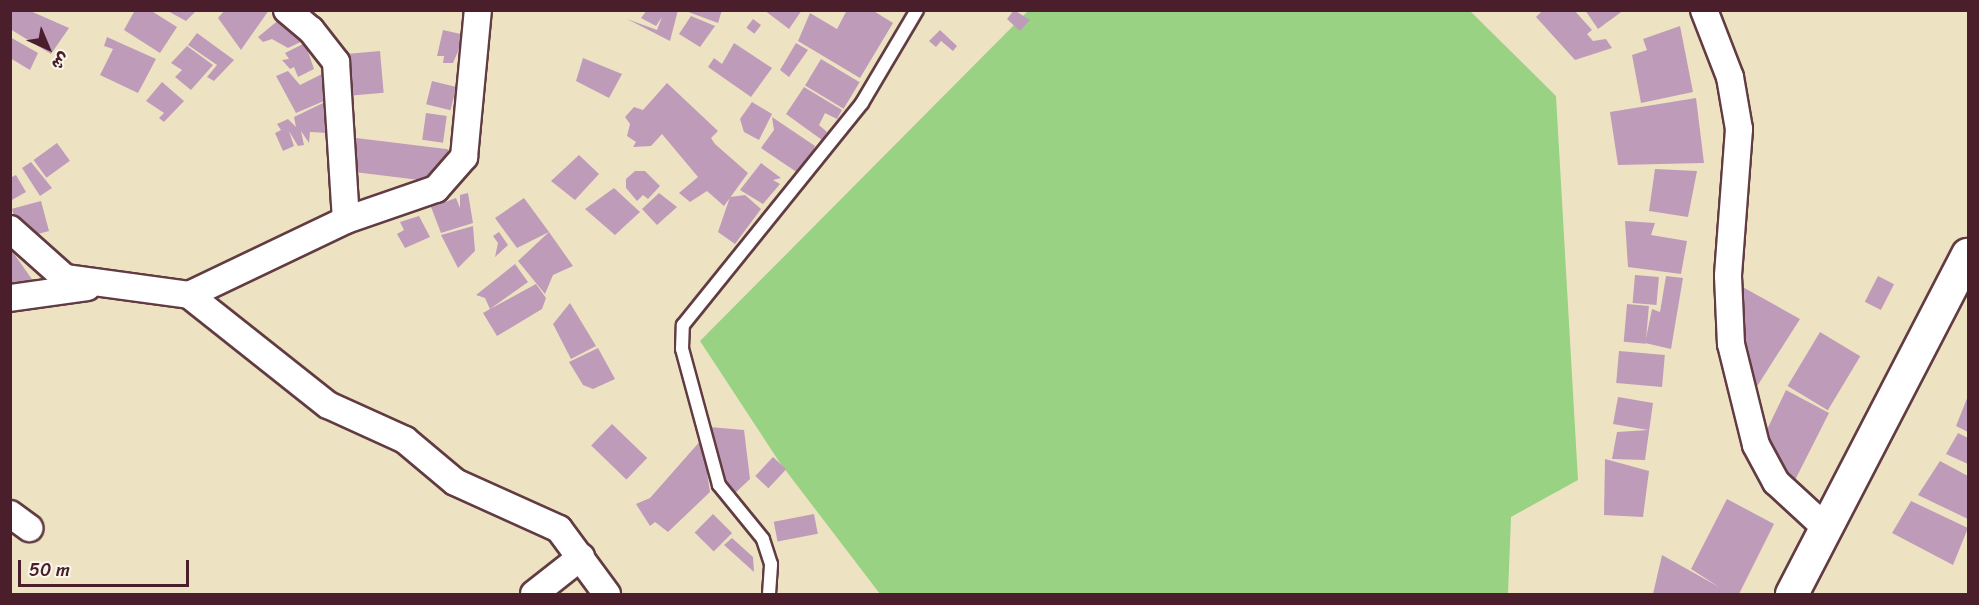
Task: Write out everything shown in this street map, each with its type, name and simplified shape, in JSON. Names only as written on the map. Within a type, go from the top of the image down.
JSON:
[{"type":"street","points":[[287,10],[311,30],[336,62],[346,220]]},
{"type":"street","points":[[10,229],[41,261],[65,278],[93,286],[189,295],[346,220],[436,189],[457,168],[464,157],[478,10]]},
{"type":"street","points":[[1704,10],[1730,77],[1739,129],[1728,276],[1731,344],[1756,445],[1798,508],[1825,527]]},
{"type":"street","points":[[1792,594],[1968,255]]},
{"type":"street","points":[[10,298],[93,286]]},
{"type":"street","points":[[189,295],[328,405],[405,440],[455,482],[543,519],[559,529],[608,594]]},
{"type":"street","points":[[534,594],[580,557]]},
{"type":"lane","points":[[769,594],[771,564],[763,539],[719,485],[682,349],[683,325],[862,103],[917,10]]},
{"type":"green space","points":[[1028,11],[1470,11],[1556,96],[1578,480],[1511,517],[1508,594],[880,594],[780,463],[700,341]]},
{"type":"building","points":[[10,10],[28,10],[69,28],[51,54],[10,29]]},
{"type":"building","points":[[135,10],[150,10],[177,27],[160,53],[124,30]]},
{"type":"building","points":[[166,10],[197,10],[186,21]]},
{"type":"building","points":[[225,10],[269,10],[241,50],[218,18]]},
{"type":"building","points":[[647,10],[678,10],[670,41],[627,19],[657,30],[662,17],[656,26],[641,18]]},
{"type":"building","points":[[683,10],[722,10],[718,23]]},
{"type":"building","points":[[764,10],[802,10],[789,29]]},
{"type":"building","points":[[847,10],[872,10],[893,23],[860,78],[798,41],[810,13],[837,29]]},
{"type":"building","points":[[1014,10],[1030,20],[1020,31],[1007,19]]},
{"type":"building","points":[[1543,10],[1574,10],[1592,30],[1587,34],[1593,41],[1606,39],[1612,48],[1575,60],[1536,17]]},
{"type":"building","points":[[1585,10],[1624,10],[1598,29]]},
{"type":"building","points":[[286,14],[309,38],[288,48],[272,39],[263,42],[258,37]]},
{"type":"building","points":[[691,16],[715,26],[700,47],[679,34]]},
{"type":"building","points":[[753,19],[761,25],[754,34],[746,28]]},
{"type":"building","points":[[1680,26],[1693,92],[1641,103],[1632,55],[1647,50],[1643,39]]},
{"type":"building","points":[[443,30],[465,35],[453,63],[443,63],[444,56],[437,56]]},
{"type":"building","points":[[940,30],[957,46],[953,51],[941,41],[936,47],[929,41]]},
{"type":"building","points":[[197,33],[234,60],[214,81],[207,77],[217,65],[188,45]]},
{"type":"building","points":[[10,37],[38,53],[30,70],[10,58]]},
{"type":"building","points":[[107,37],[156,59],[138,93],[100,75],[113,49],[104,46]]},
{"type":"building","points":[[305,43],[314,69],[298,77],[294,67],[290,69],[282,60],[289,59],[285,53]]},
{"type":"building","points":[[734,43],[772,68],[751,97],[708,67],[714,58],[722,64]]},
{"type":"building","points":[[796,43],[808,50],[789,77],[780,70]]},
{"type":"building","points":[[187,46],[213,65],[191,90],[175,77],[182,70],[171,63]]},
{"type":"building","points":[[380,51],[384,93],[350,96],[346,54]]},
{"type":"building","points":[[583,58],[622,74],[609,98],[576,81]]},
{"type":"building","points":[[821,59],[860,82],[844,109],[805,86]]},
{"type":"building","points":[[288,71],[300,85],[322,74],[331,98],[296,113],[276,76]]},
{"type":"building","points":[[432,81],[456,87],[450,110],[426,104]]},
{"type":"building","points":[[162,82],[184,101],[164,122],[159,118],[164,113],[146,101]]},
{"type":"building","points":[[667,83],[718,131],[711,138],[715,144],[748,173],[724,206],[707,191],[690,202],[679,193],[698,177],[662,134],[651,146],[633,147],[636,142],[627,136],[630,124],[625,117],[634,107],[643,110]]},
{"type":"building","points":[[804,87],[842,110],[837,119],[825,113],[819,125],[827,132],[822,140],[786,114]]},
{"type":"building","points":[[1696,98],[1704,163],[1618,165],[1610,112]]},
{"type":"building","points":[[752,102],[772,114],[759,140],[744,132],[740,119]]},
{"type":"building","points":[[323,103],[329,105],[328,133],[310,132],[309,143],[301,131],[304,145],[298,146],[289,131],[294,146],[283,151],[275,133],[281,130],[277,124],[288,119],[296,127],[294,117]]},
{"type":"building","points":[[426,113],[447,116],[443,143],[422,140]]},
{"type":"building","points":[[772,117],[815,146],[807,171],[798,173],[761,148],[774,130]]},
{"type":"building","points":[[348,137],[448,149],[444,183],[344,171]]},
{"type":"building","points":[[57,143],[70,161],[46,178],[34,160]]},
{"type":"building","points":[[579,155],[599,174],[575,200],[551,181]]},
{"type":"building","points":[[31,162],[52,188],[40,196],[22,168]]},
{"type":"building","points":[[761,163],[781,178],[773,180],[780,184],[763,204],[740,190]]},
{"type":"building","points":[[1655,169],[1697,171],[1688,217],[1649,211]]},
{"type":"building","points":[[635,171],[645,171],[660,186],[648,199],[643,195],[637,201],[626,188],[626,179]]},
{"type":"building","points":[[16,175],[26,192],[10,201],[10,178]]},
{"type":"building","points":[[614,188],[640,212],[615,235],[585,209]]},
{"type":"building","points":[[468,193],[473,223],[441,233],[431,207],[456,198],[460,208],[460,195]]},
{"type":"building","points":[[659,193],[677,207],[657,225],[642,209]]},
{"type":"building","points":[[745,195],[761,209],[735,244],[718,232],[730,197]]},
{"type":"building","points":[[524,198],[549,232],[517,248],[495,218]]},
{"type":"building","points":[[41,201],[49,231],[20,239],[12,209]]},
{"type":"building","points":[[419,216],[430,237],[405,248],[397,234],[404,230],[400,222]]},
{"type":"building","points":[[1625,221],[1655,223],[1651,235],[1687,241],[1681,274],[1628,267]]},
{"type":"building","points":[[473,226],[475,251],[458,268],[441,235]]},
{"type":"building","points":[[499,232],[508,245],[495,257],[498,243],[493,236]]},
{"type":"building","points":[[549,232],[573,266],[553,275],[545,294],[518,261]]},
{"type":"building","points":[[10,248],[36,285],[10,292]]},
{"type":"building","points":[[515,264],[528,282],[490,309],[485,298],[476,295]]},
{"type":"building","points":[[1635,275],[1659,277],[1656,305],[1633,303]]},
{"type":"building","points":[[1666,276],[1683,278],[1671,349],[1645,343],[1652,309],[1660,312]]},
{"type":"building","points":[[1878,276],[1894,284],[1881,310],[1865,302]]},
{"type":"building","points":[[536,284],[546,298],[542,309],[497,336],[483,313]]},
{"type":"building","points":[[1739,285],[1800,319],[1756,388],[1740,328]]},
{"type":"building","points":[[570,303],[596,346],[571,359],[553,324]]},
{"type":"building","points":[[1627,304],[1649,306],[1646,344],[1624,342]]},
{"type":"building","points":[[1820,332],[1860,356],[1828,410],[1788,386]]},
{"type":"building","points":[[598,348],[615,379],[593,389],[583,385],[569,362]]},
{"type":"building","points":[[1619,351],[1665,355],[1662,387],[1616,383]]},
{"type":"building","points":[[1786,390],[1829,413],[1791,488],[1762,440]]},
{"type":"building","points":[[1968,396],[1968,432],[1956,426]]},
{"type":"building","points":[[1618,397],[1653,403],[1645,460],[1612,459],[1617,432],[1648,430],[1613,424]]},
{"type":"building","points":[[612,424],[647,458],[626,480],[591,446]]},
{"type":"building","points":[[710,427],[744,430],[750,479],[734,494],[725,488]]},
{"type":"building","points":[[1958,433],[1968,438],[1968,464],[1946,454]]},
{"type":"building","points":[[702,439],[710,492],[668,532],[655,522],[650,526],[636,504],[650,498]]},
{"type":"building","points":[[773,457],[786,469],[768,488],[755,476]]},
{"type":"building","points":[[1605,459],[1649,471],[1643,517],[1604,515]]},
{"type":"building","points":[[1940,461],[1968,476],[1968,519],[1918,495]]},
{"type":"building","points":[[1727,499],[1774,524],[1739,594],[1653,594],[1662,555],[1719,587],[1691,569]]},
{"type":"building","points":[[1911,501],[1968,528],[1953,565],[1892,533]]},
{"type":"building","points":[[713,514],[732,533],[714,551],[695,532]]},
{"type":"building","points":[[814,514],[818,534],[778,541],[774,522]]},
{"type":"building","points":[[732,538],[753,557],[754,572],[724,545]]}]
